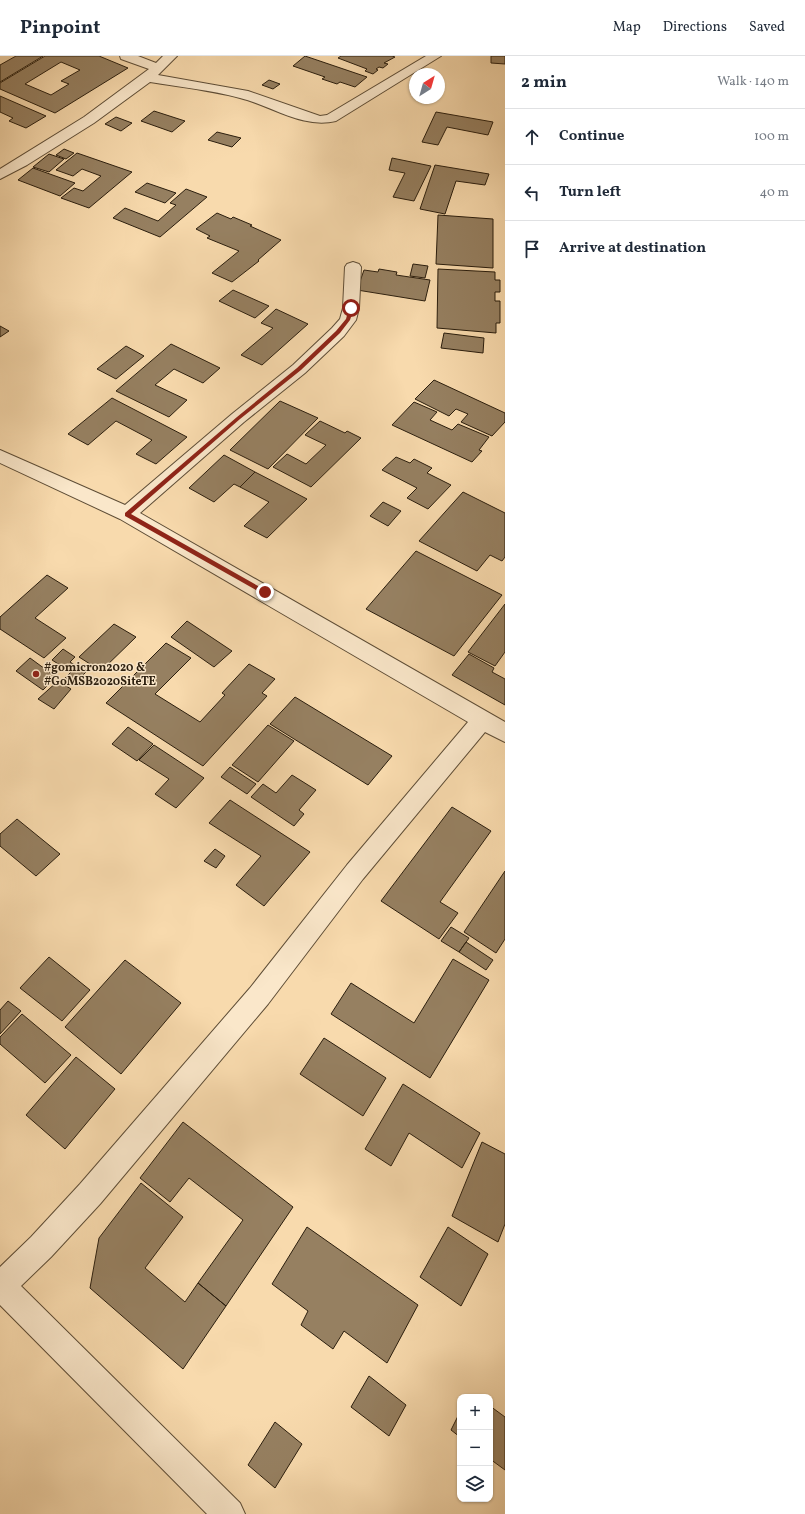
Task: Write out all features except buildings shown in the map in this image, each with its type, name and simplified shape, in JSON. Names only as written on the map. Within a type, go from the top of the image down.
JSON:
[{"type":"street","points":[[126,56],[158,68]]},
{"type":"street","points":[[0,175],[108,107],[171,56]]},
{"type":"street","points":[[146,77],[243,94],[312,119],[320,120],[330,118],[435,56]]},
{"type":"street","points":[[127,514],[238,418],[299,369],[338,332],[348,320],[351,308],[353,267]]},
{"type":"street","points":[[0,456],[127,514],[221,567],[505,733]]},
{"type":"street","points":[[229,1514],[0,1285],[41,1247],[90,1194],[249,1008],[355,872],[482,720]]},
{"type":"place","name":"#gomicron2020 & #GoMSB2020SiteTE","points":[[36,674]]},
{"type":"route","points":[[265,592],[127,514],[238,418],[299,369],[338,332],[348,320],[351,308]]}]
